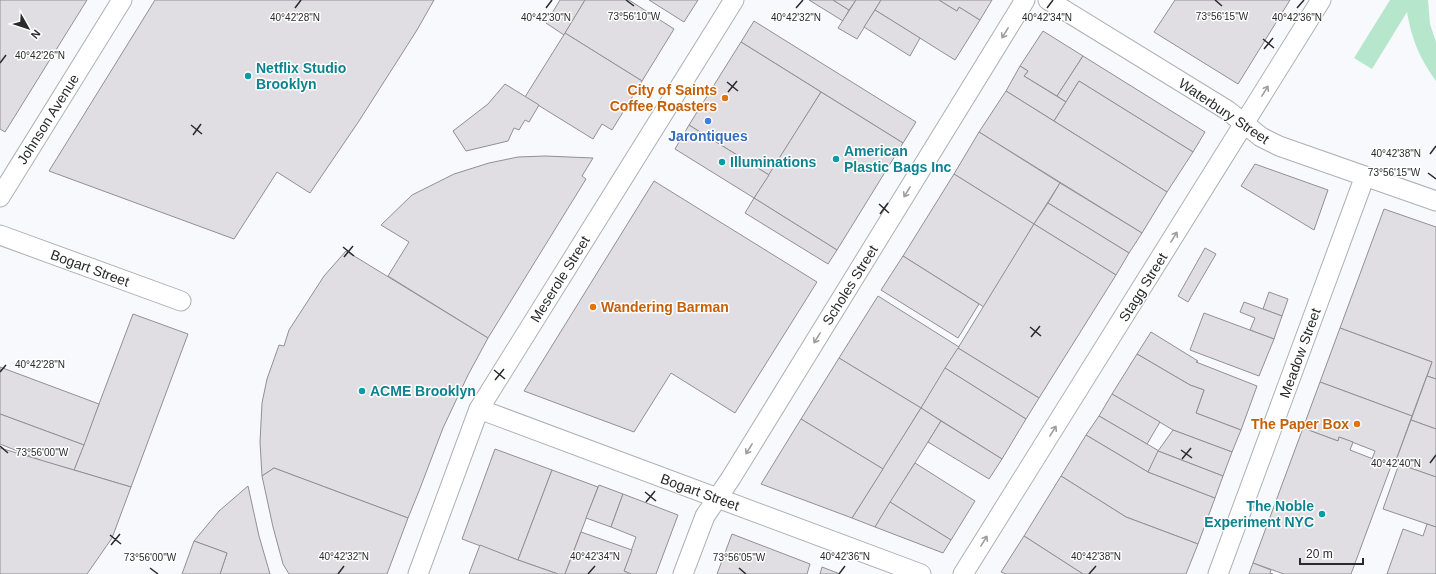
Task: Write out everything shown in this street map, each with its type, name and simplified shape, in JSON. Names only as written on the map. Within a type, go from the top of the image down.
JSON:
[{"type":"street","name":"Johnson Avenue","points":[[0,197],[122,0]]},
{"type":"street","name":"Meserole Street","points":[[418,574],[479,409],[734,0]]},
{"type":"street","name":"Scholes Street","points":[[683,574],[705,516],[1025,0]]},
{"type":"street","name":"Waterbury Street","points":[[1048,0],[1227,110],[1261,137],[1279,146],[1436,202]]},
{"type":"street","name":"Stagg Street","points":[[963,574],[1321,0]]},
{"type":"street","name":"Meadow Street","points":[[1218,574],[1365,176]]},
{"type":"street","name":"Bogart Street","points":[[0,235],[181,301]]},
{"type":"street","name":"Bogart Street","points":[[479,409],[921,574]]},
{"type":"green space","points":[[1390,0],[1428,0],[1430,24],[1436,42],[1436,81],[1417,48],[1411,31],[1407,12],[1372,69],[1354,58]]},
{"type":"building","points":[[0,0],[87,0],[5,132],[0,129]]},
{"type":"building","name":"Netflix Studio Brooklyn","points":[[155,0],[434,0],[417,30],[359,121],[310,193],[277,172],[234,239],[49,171]]},
{"type":"building","points":[[560,0],[585,0],[564,35],[546,23]]},
{"type":"building","points":[[585,0],[629,0],[674,29],[642,81],[565,33]]},
{"type":"building","points":[[649,0],[698,0],[684,22]]},
{"type":"building","points":[[809,0],[833,0],[849,10],[843,21]]},
{"type":"building","points":[[833,0],[856,0],[849,10]]},
{"type":"building","points":[[856,0],[881,0],[857,39],[838,28]]},
{"type":"building","points":[[881,0],[939,0],[957,11],[959,7],[980,20],[955,60],[875,10]]},
{"type":"building","points":[[939,0],[992,0],[980,20],[959,7],[957,11]]},
{"type":"building","points":[[1175,0],[1290,0],[1238,84],[1154,32]]},
{"type":"building","points":[[875,10],[920,38],[910,56],[864,27]]},
{"type":"building","name":"American Plastic Bags Inc","points":[[754,21],[916,122],[903,143],[741,42]]},
{"type":"building","points":[[1043,31],[1083,56],[1057,96],[1024,76],[1028,71],[1020,66]]},
{"type":"building","points":[[565,33],[642,81],[612,130],[602,124],[593,139],[525,97]]},
{"type":"building","points":[[741,42],[821,92],[769,175],[689,125]]},
{"type":"building","points":[[1083,56],[1205,132],[1193,152],[1079,81],[1066,102],[1057,96]]},
{"type":"building","points":[[1020,66],[1028,71],[1024,76],[1066,102],[1054,121],[1006,91]]},
{"type":"building","points":[[1079,81],[1193,152],[1167,192],[1054,121]]},
{"type":"building","points":[[505,84],[539,105],[529,122],[525,120],[519,130],[514,128],[508,141],[466,151],[453,131],[488,104]]},
{"type":"building","points":[[1006,91],[1167,192],[1142,233],[979,132]]},
{"type":"building","name":"American Plastic Bags Inc","points":[[821,92],[903,143],[837,250],[754,198]]},
{"type":"building","name":"Illuminations","points":[[689,125],[769,175],[754,198],[675,149]]},
{"type":"building","points":[[979,132],[1060,183],[1034,224],[954,174]]},
{"type":"building","points":[[545,156],[593,158],[582,176],[586,179],[488,338],[388,276],[409,242],[381,225],[412,195],[454,174],[489,163],[518,157]]},
{"type":"building","points":[[1255,164],[1328,190],[1314,230],[1241,186]]},
{"type":"building","points":[[954,174],[1034,224],[984,307],[903,256]]},
{"type":"building","points":[[654,181],[817,282],[735,413],[671,373],[634,432],[524,391]]},
{"type":"building","points":[[1060,183],[1142,233],[1129,253],[1048,203]]},
{"type":"building","points":[[754,198],[837,250],[828,264],[745,213]]},
{"type":"building","points":[[1048,203],[1129,253],[1116,275],[1034,224]]},
{"type":"building","points":[[1384,209],[1436,227],[1436,379],[1427,376],[1432,362],[1340,328]]},
{"type":"building","points":[[1034,224],[1116,275],[1039,398],[958,348]]},
{"type":"building","points":[[1205,248],[1216,254],[1188,302],[1178,296]]},
{"type":"building","name":"ACME Brooklyn","points":[[346,251],[488,338],[468,375],[443,428],[408,518],[274,468],[262,476],[260,442],[262,403],[267,379],[279,345],[284,346],[289,330],[324,276]]},
{"type":"building","points":[[903,256],[979,304],[958,338],[881,290]]},
{"type":"building","points":[[1269,292],[1288,299],[1282,316],[1263,309]]},
{"type":"building","points":[[878,296],[959,347],[921,408],[839,358]]},
{"type":"building","points":[[1244,302],[1282,316],[1274,339],[1250,330],[1255,318],[1240,312]]},
{"type":"building","points":[[1204,313],[1274,339],[1259,376],[1190,350]]},
{"type":"building","points":[[133,314],[188,334],[131,487],[74,470]]},
{"type":"building","points":[[1340,328],[1432,362],[1412,416],[1320,382]]},
{"type":"building","points":[[1151,332],[1198,361],[1196,362],[1257,386],[1241,430],[1196,413],[1204,390],[1190,385],[1137,354]]},
{"type":"building","points":[[958,348],[1039,398],[1026,419],[945,368]]},
{"type":"building","points":[[1137,354],[1190,385],[1204,390],[1196,413],[1241,430],[1232,452],[1173,430],[1112,394]]},
{"type":"building","points":[[839,358],[921,408],[883,469],[801,419]]},
{"type":"building","points":[[0,367],[99,404],[84,445],[0,414]]},
{"type":"building","points":[[945,368],[1026,419],[1002,459],[921,408]]},
{"type":"building","points":[[1427,376],[1436,379],[1436,429],[1411,420]]},
{"type":"building","name":"The Paper Box","points":[[1320,382],[1412,416],[1394,466],[1372,459],[1375,451],[1339,437],[1338,441],[1303,428]]},
{"type":"building","points":[[1112,394],[1160,422],[1147,444],[1099,416]]},
{"type":"building","points":[[921,408],[941,421],[875,527],[852,518]]},
{"type":"building","points":[[0,414],[84,445],[74,470],[42,461],[0,444]]},
{"type":"building","points":[[1099,416],[1159,451],[1148,472],[1086,435]]},
{"type":"building","points":[[801,419],[883,469],[852,518],[761,484]]},
{"type":"building","points":[[1411,420],[1436,429],[1436,477],[1395,463]]},
{"type":"building","points":[[941,421],[1002,459],[989,479],[928,442]]},
{"type":"building","name":"The Noble Experiment NYC","points":[[1303,428],[1338,441],[1339,437],[1353,442],[1350,450],[1391,466],[1351,574],[1284,574],[1253,563]]},
{"type":"building","points":[[1173,430],[1232,452],[1223,476],[1158,451]]},
{"type":"building","points":[[1086,435],[1148,472],[1215,498],[1198,544],[1126,517],[1061,476]]},
{"type":"building","points":[[0,448],[131,487],[112,538],[87,574],[0,574]]},
{"type":"building","points":[[495,449],[552,470],[518,560],[462,539]]},
{"type":"building","points":[[1158,451],[1223,476],[1215,498],[1148,472]]},
{"type":"building","points":[[915,463],[975,501],[951,540],[890,502]]},
{"type":"building","points":[[1399,464],[1436,477],[1436,527],[1383,509]]},
{"type":"building","points":[[274,468],[408,518],[387,574],[289,574],[283,564],[262,476]]},
{"type":"building","points":[[552,470],[598,487],[565,574],[558,574],[518,560]]},
{"type":"building","points":[[1061,476],[1126,517],[1198,544],[1186,574],[1083,574],[1024,536]]},
{"type":"building","points":[[599,485],[623,494],[611,527],[586,518]]},
{"type":"building","points":[[248,486],[259,536],[270,574],[220,574],[227,553],[194,541],[219,511]]},
{"type":"building","points":[[623,494],[678,515],[656,574],[631,574],[624,571],[636,537],[611,527]]},
{"type":"building","points":[[890,502],[951,540],[943,553],[875,527]]},
{"type":"building","points":[[1427,524],[1436,527],[1436,574],[1387,574],[1403,529],[1423,536]]},
{"type":"building","points":[[581,532],[632,550],[624,571],[631,574],[565,574]]},
{"type":"building","points":[[732,534],[810,564],[807,574],[717,574]]},
{"type":"building","points":[[1024,536],[1083,574],[1006,574],[1001,572]]},
{"type":"building","points":[[194,541],[227,553],[220,574],[182,574]]},
{"type":"building","points":[[480,545],[518,560],[558,574],[469,574]]},
{"type":"building","points":[[1253,563],[1271,570],[1270,573],[1273,574],[1249,574]]},
{"type":"building","points":[[822,567],[840,574],[820,574]]},
{"type":"place","name":"Netflix Studio Brooklyn","points":[[248,76]]},
{"type":"place","name":"City of Saints Coffee Roasters","points":[[725,98]]},
{"type":"place","name":"Jarontiques","points":[[708,121]]},
{"type":"place","name":"American Plastic Bags Inc","points":[[836,159]]},
{"type":"place","name":"Illuminations","points":[[722,162]]},
{"type":"place","name":"Wandering Barman","points":[[593,307]]},
{"type":"place","name":"ACME Brooklyn","points":[[362,391]]},
{"type":"place","name":"The Paper Box","points":[[1357,424]]},
{"type":"place","name":"The Noble Experiment NYC","points":[[1322,514]]}]
